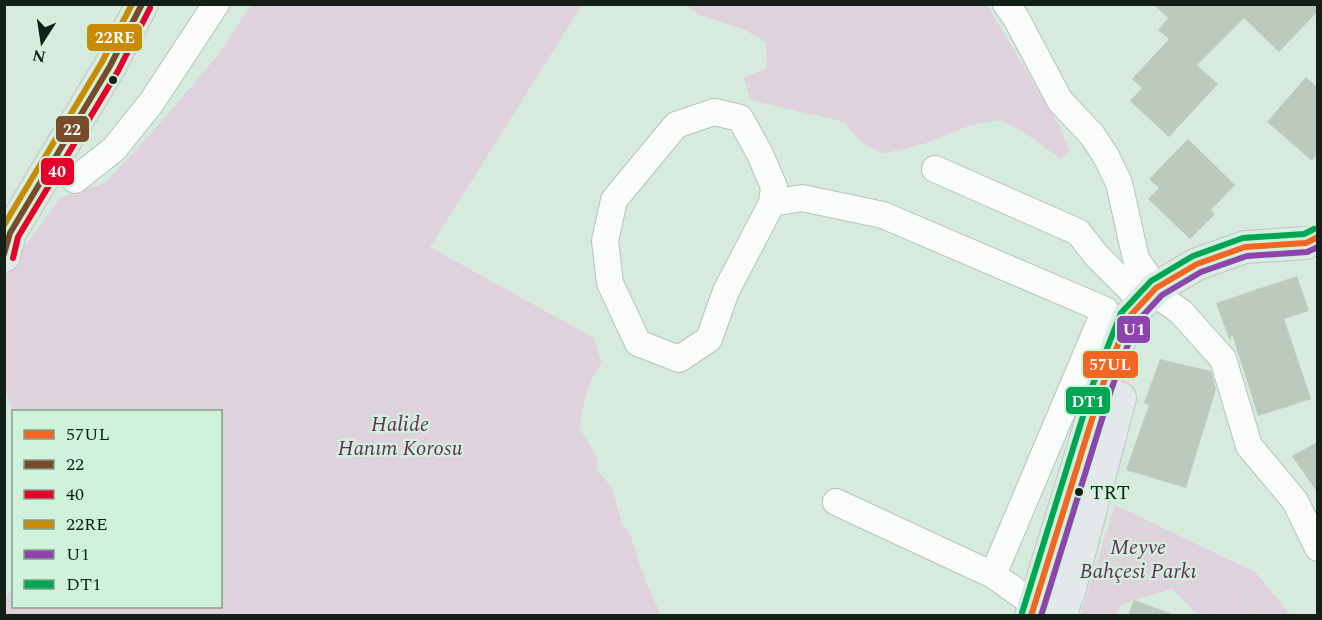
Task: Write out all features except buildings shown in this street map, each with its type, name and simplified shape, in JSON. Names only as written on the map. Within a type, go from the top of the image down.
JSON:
[{"type":"main road","points":[[6,242],[110,66],[142,4]]},
{"type":"main road","points":[[1044,613],[1102,387],[1128,318],[1197,264],[1245,247],[1312,240]]},
{"type":"street","points":[[75,180],[114,149],[151,103],[216,4]]},
{"type":"street","points":[[1006,4],[1016,18],[1060,101],[1092,135],[1106,156],[1119,183],[1136,259],[1155,297]]},
{"type":"street","points":[[714,112],[740,118],[760,154],[774,187],[772,203],[726,291],[709,339],[679,358],[638,343],[610,283],[605,241],[614,200],[676,125],[714,112]]},
{"type":"street","points":[[935,169],[1078,232],[1096,255],[1155,297],[1181,312],[1223,359],[1249,446],[1295,501],[1317,548]]},
{"type":"street","points":[[772,203],[802,198],[883,215],[1105,310],[993,575]]},
{"type":"street","points":[[836,502],[993,575],[1044,613]]},
{"type":"path","points":[[1104,555],[1120,519]]},
{"type":"path","points":[[1120,519],[1114,575],[1121,578],[1140,533],[1145,534],[1136,583],[1143,584],[1167,551],[1173,555],[1168,583],[1173,585],[1196,575],[1214,615]]},
{"type":"path","points":[[1120,519],[1158,530],[1210,568],[1258,615]]},
{"type":"green space","name":"Halide Hanım Korosu","points":[[251,5],[582,5],[430,247],[594,338],[602,364],[589,386],[579,428],[597,457],[597,469],[612,488],[622,524],[630,534],[645,580],[661,615],[5,616],[5,599],[12,588],[12,608],[222,608],[222,410],[12,410],[12,434],[11,409],[4,384],[5,274],[60,198],[105,183],[218,55]]},
{"type":"green space","points":[[686,5],[987,5],[1061,129],[1069,151],[1061,159],[1022,131],[1000,120],[971,125],[927,143],[882,154],[861,142],[844,122],[750,100],[744,78],[767,68],[766,43],[746,30],[699,15]]},
{"type":"green space","name":"Meyve Bahçesi Parkı","points":[[1115,505],[1255,572],[1291,615],[1198,615],[1172,589],[1122,604],[1115,615],[1080,616]]},
{"type":"transit line","name":"22RE","points":[[4,225],[102,62],[132,4]]},
{"type":"transit line","name":"22","points":[[4,254],[10,233],[110,66],[142,4]]},
{"type":"transit line","name":"40","points":[[13,258],[18,237],[118,71],[150,8]]},
{"type":"transit line","name":"DT1","points":[[1022,613],[1093,384],[1121,313],[1151,281],[1193,256],[1243,238],[1304,234],[1314,229]]},
{"type":"transit line","name":"57UL","points":[[1031,616],[1102,387],[1128,318],[1156,288],[1197,264],[1245,247],[1306,243],[1318,237]]},
{"type":"transit line","name":"U1","points":[[1041,616],[1111,390],[1136,323],[1162,295],[1201,272],[1247,256],[1307,252],[1318,247]]},
{"type":"place","name":"TRT","points":[[1079,492]]}]
